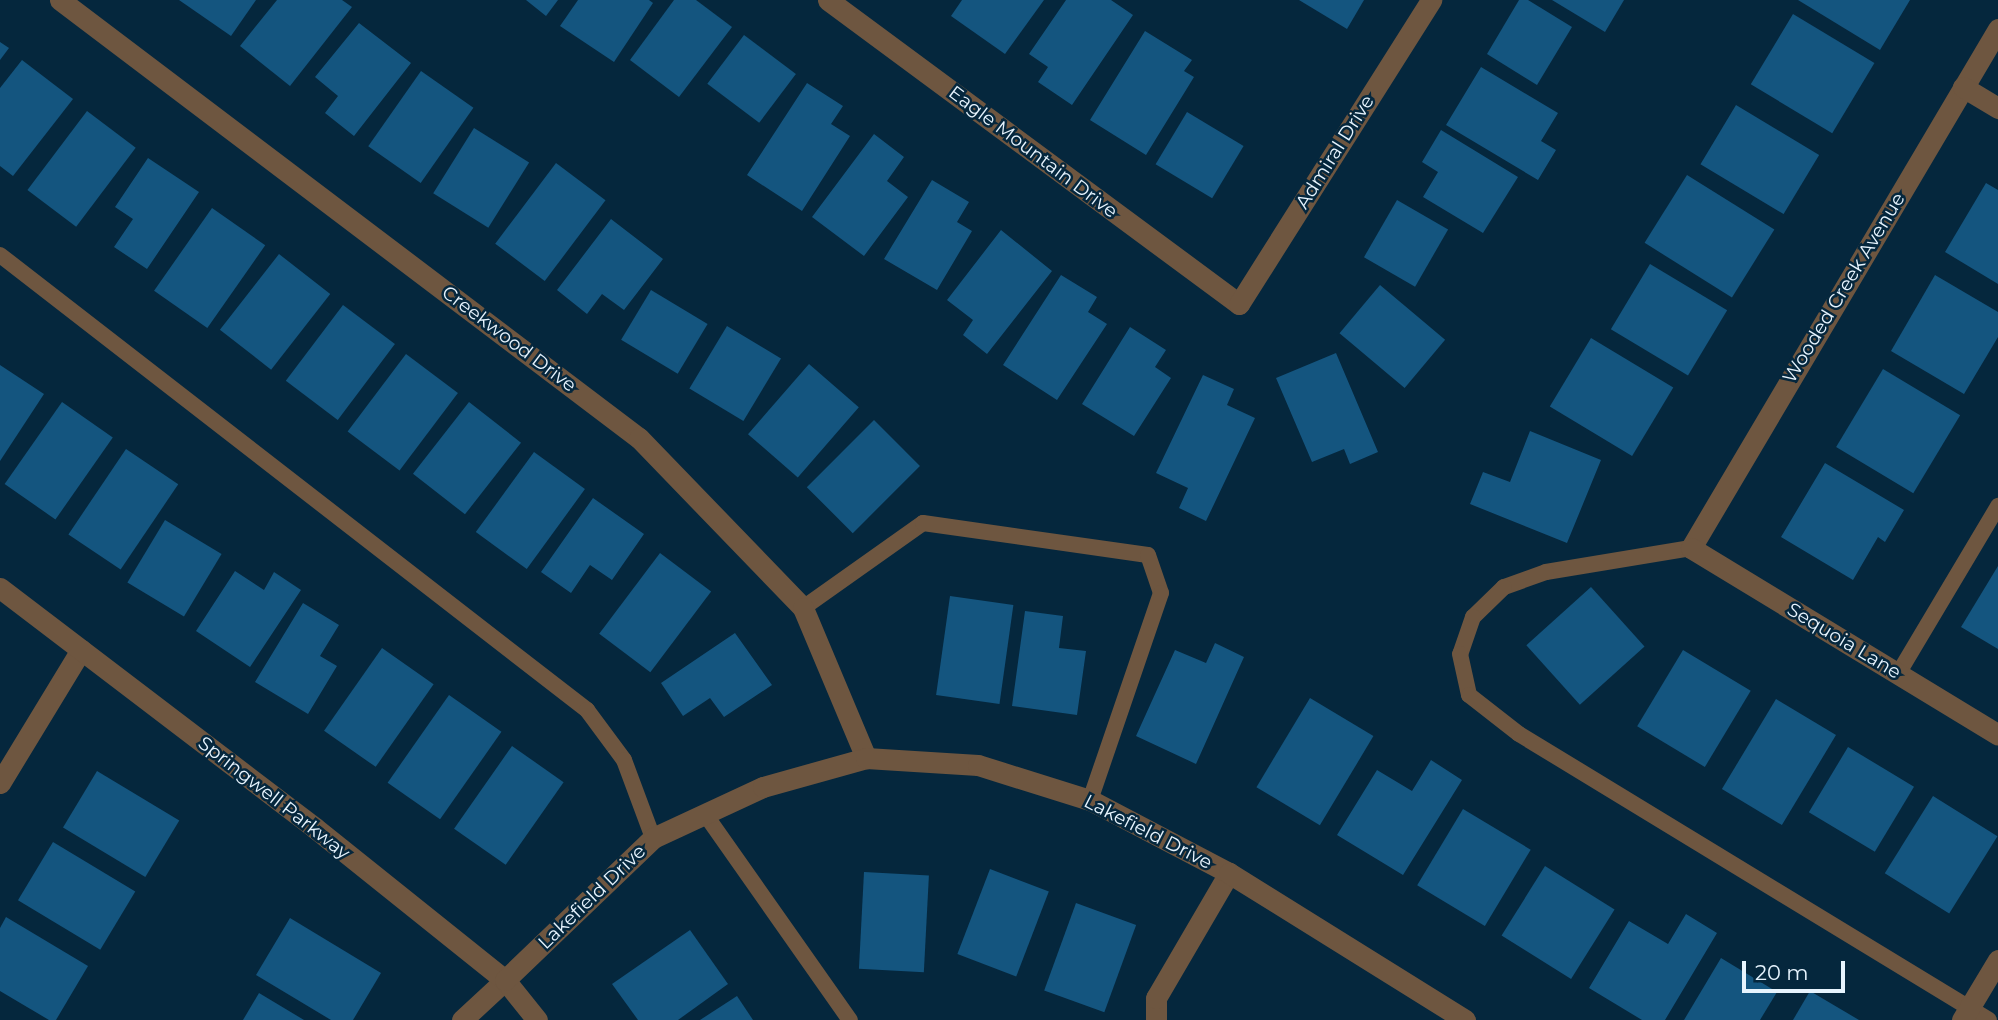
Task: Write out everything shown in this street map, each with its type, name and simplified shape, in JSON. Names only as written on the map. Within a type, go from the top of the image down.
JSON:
[{"type":"street","name":"Creekwood Drive","points":[[60,0],[639,438],[803,608],[866,758]]},
{"type":"street","name":"Eagle Mountain Drive","points":[[828,0],[1239,304]]},
{"type":"street","name":"Admiral Drive","points":[[1239,304],[1431,0]]},
{"type":"street","name":"Wooded Creek Avenue","points":[[1691,548],[1998,29]]},
{"type":"street","points":[[1963,88],[1998,108]]},
{"type":"street","name":"Sequoia Lane","points":[[1691,548],[1998,735]]},
{"type":"street","name":"Springwell Parkway","points":[[0,588],[315,828],[505,979],[537,1020]]},
{"type":"street","points":[[0,783],[81,650]]},
{"type":"street","name":"Lakefield Drive","points":[[462,1020],[653,838],[763,787],[866,758],[978,765],[1090,800],[1229,873],[1453,1017]]},
{"type":"street","points":[[1156,1020],[1156,999],[1229,873]]},
{"type":"street","points":[[1965,1014],[1998,960]]},
{"type":"lane","points":[[0,255],[587,710],[624,760],[653,838]]},
{"type":"lane","points":[[1898,674],[1998,506]]},
{"type":"lane","points":[[803,608],[923,523],[1148,555],[1161,593],[1090,800]]},
{"type":"lane","points":[[1691,548],[1546,572],[1504,587],[1473,617],[1460,654],[1469,695],[1519,734],[1965,1014],[1989,1020]]},
{"type":"lane","points":[[705,814],[850,1020]]},
{"type":"building","points":[[179,0],[256,0],[231,36]]},
{"type":"building","points":[[277,0],[342,0],[352,7],[290,86],[240,46]]},
{"type":"building","points":[[526,0],[558,0],[546,16]]},
{"type":"building","points":[[578,0],[649,0],[653,3],[614,62],[560,26]]},
{"type":"building","points":[[674,0],[696,0],[732,27],[679,97],[630,60]]},
{"type":"building","points":[[962,0],[1044,0],[1005,54],[951,16]]},
{"type":"building","points":[[1066,0],[1111,0],[1133,15],[1072,105],[1038,82],[1048,67],[1029,54]]},
{"type":"building","points":[[1299,0],[1364,0],[1347,29]]},
{"type":"building","points":[[1519,0],[1528,0],[1572,27],[1537,85],[1487,54]]},
{"type":"building","points":[[1552,0],[1624,0],[1605,32]]},
{"type":"building","points":[[1798,0],[1910,0],[1880,50]]},
{"type":"building","points":[[1793,14],[1874,63],[1832,133],[1751,84]]},
{"type":"building","points":[[359,23],[411,63],[354,136],[325,113],[338,96],[315,77]]},
{"type":"building","points":[[1145,31],[1192,60],[1184,71],[1194,77],[1146,155],[1090,120]]},
{"type":"building","points":[[744,35],[796,74],[759,123],[707,84]]},
{"type":"building","points":[[0,42],[9,48],[0,60]]},
{"type":"building","points":[[22,60],[73,99],[13,176],[0,166],[0,88]]},
{"type":"building","points":[[1481,67],[1558,113],[1541,141],[1556,150],[1538,180],[1446,125]]},
{"type":"building","points":[[421,71],[473,108],[421,183],[368,146]]},
{"type":"building","points":[[807,83],[843,106],[831,124],[850,136],[802,211],[747,175]]},
{"type":"building","points":[[1736,105],[1819,155],[1784,214],[1700,164]]},
{"type":"building","points":[[87,111],[136,148],[76,227],[27,190]]},
{"type":"building","points":[[1187,112],[1244,146],[1212,198],[1156,164]]},
{"type":"building","points":[[474,128],[529,162],[488,228],[433,193]]},
{"type":"building","points":[[1441,130],[1518,177],[1483,233],[1423,197],[1438,172],[1422,162]]},
{"type":"building","points":[[874,134],[904,157],[887,181],[908,197],[864,256],[812,217]]},
{"type":"building","points":[[148,158],[199,192],[147,269],[114,247],[133,219],[115,207]]},
{"type":"building","points":[[556,163],[606,200],[545,281],[495,244]]},
{"type":"building","points":[[1687,175],[1774,230],[1732,297],[1645,243]]},
{"type":"building","points":[[932,180],[969,202],[957,222],[972,231],[937,290],[884,259]]},
{"type":"building","points":[[1986,183],[1998,190],[1998,284],[1945,252]]},
{"type":"building","points":[[1397,200],[1448,230],[1415,287],[1364,257]]},
{"type":"building","points":[[212,208],[265,245],[207,328],[154,291]]},
{"type":"building","points":[[611,219],[663,259],[624,310],[602,294],[587,314],[557,290]]},
{"type":"building","points":[[1001,230],[1052,271],[987,354],[963,335],[973,320],[947,300]]},
{"type":"building","points":[[279,254],[330,294],[271,370],[220,330]]},
{"type":"building","points":[[1650,264],[1727,310],[1688,375],[1611,329]]},
{"type":"building","points":[[1061,275],[1097,297],[1088,312],[1107,324],[1057,400],[1003,365]]},
{"type":"building","points":[[1935,275],[1998,312],[1998,337],[1964,394],[1891,351]]},
{"type":"building","points":[[1380,285],[1445,340],[1405,388],[1340,333]]},
{"type":"building","points":[[651,290],[708,324],[678,374],[621,340]]},
{"type":"building","points":[[343,305],[395,344],[338,420],[286,381]]},
{"type":"building","points":[[727,326],[781,358],[743,421],[689,389]]},
{"type":"building","points":[[1130,327],[1166,350],[1155,367],[1171,378],[1134,436],[1082,404]]},
{"type":"building","points":[[1591,338],[1673,387],[1632,456],[1550,407]]},
{"type":"building","points":[[1336,353],[1378,452],[1350,464],[1344,449],[1312,462],[1276,378]]},
{"type":"building","points":[[406,354],[458,393],[400,471],[348,431]]},
{"type":"building","points":[[809,364],[859,407],[798,477],[748,434]]},
{"type":"building","points":[[0,365],[44,394],[0,461]]},
{"type":"building","points":[[1883,369],[1960,415],[1913,493],[1836,447]]},
{"type":"building","points":[[1203,375],[1234,389],[1227,405],[1255,418],[1206,521],[1179,508],[1188,488],[1156,473]]},
{"type":"building","points":[[62,402],[113,438],[55,519],[5,484]]},
{"type":"building","points":[[469,402],[521,443],[465,514],[413,474]]},
{"type":"building","points":[[874,420],[920,466],[853,533],[807,487]]},
{"type":"building","points":[[1530,431],[1601,460],[1567,543],[1470,504],[1483,472],[1510,482]]},
{"type":"building","points":[[126,449],[178,484],[121,570],[68,534]]},
{"type":"building","points":[[534,452],[585,489],[527,569],[476,532]]},
{"type":"building","points":[[1825,463],[1904,510],[1885,542],[1878,537],[1853,580],[1781,537]]},
{"type":"building","points":[[593,498],[644,534],[612,580],[590,565],[571,593],[541,572]]},
{"type":"building","points":[[165,520],[222,554],[184,617],[127,583]]},
{"type":"building","points":[[660,553],[711,592],[650,672],[599,634]]},
{"type":"building","points":[[1998,566],[1998,649],[1961,627]]},
{"type":"building","points":[[235,571],[264,590],[274,572],[301,590],[250,667],[196,631]]},
{"type":"building","points":[[1591,587],[1645,646],[1580,705],[1526,645]]},
{"type":"building","points":[[950,596],[1013,605],[999,704],[936,695]]},
{"type":"building","points":[[303,603],[339,625],[320,656],[337,666],[308,714],[255,682]]},
{"type":"building","points":[[1025,611],[1063,616],[1059,648],[1086,651],[1077,715],[1012,706]]},
{"type":"building","points":[[735,633],[772,685],[724,717],[710,698],[683,716],[661,683]]},
{"type":"building","points":[[1215,643],[1244,657],[1196,764],[1136,736],[1175,650],[1206,663]]},
{"type":"building","points":[[382,648],[434,684],[376,767],[324,731]]},
{"type":"building","points":[[1683,650],[1751,691],[1705,767],[1637,726]]},
{"type":"building","points":[[449,695],[501,732],[440,819],[388,783]]},
{"type":"building","points":[[1310,698],[1373,736],[1320,825],[1256,787]]},
{"type":"building","points":[[1776,699],[1836,735],[1782,825],[1722,789]]},
{"type":"building","points":[[512,746],[564,782],[506,865],[454,829]]},
{"type":"building","points":[[1848,747],[1914,787],[1875,852],[1809,812]]},
{"type":"building","points":[[1431,760],[1462,780],[1403,875],[1337,835],[1377,770],[1412,791]]},
{"type":"building","points":[[97,771],[179,820],[145,877],[63,828]]},
{"type":"building","points":[[1933,796],[1997,836],[1949,913],[1885,873]]},
{"type":"building","points":[[1463,809],[1531,850],[1485,926],[1417,885]]},
{"type":"building","points":[[53,842],[135,891],[100,950],[18,900]]},
{"type":"building","points":[[1545,866],[1615,909],[1571,979],[1502,936]]},
{"type":"building","points":[[990,869],[1049,892],[1016,977],[957,954]]},
{"type":"building","points":[[864,872],[929,875],[924,972],[859,969]]},
{"type":"building","points":[[1076,903],[1136,925],[1104,1012],[1044,990]]},
{"type":"building","points":[[1686,914],[1717,933],[1665,1020],[1642,1020],[1589,988],[1629,921],[1668,944]]},
{"type":"building","points":[[6,917],[88,966],[56,1020],[49,1020],[0,991],[0,928]]},
{"type":"building","points":[[290,918],[381,973],[353,1020],[331,1020],[256,975]]},
{"type":"building","points":[[690,930],[728,984],[678,1020],[638,1020],[612,984]]},
{"type":"building","points":[[1721,958],[1777,992],[1760,1020],[1684,1020]]},
{"type":"building","points":[[1810,991],[1859,1020],[1793,1020]]},
{"type":"building","points":[[259,993],[304,1020],[243,1020]]},
{"type":"building","points":[[737,996],[753,1020],[700,1020]]}]
